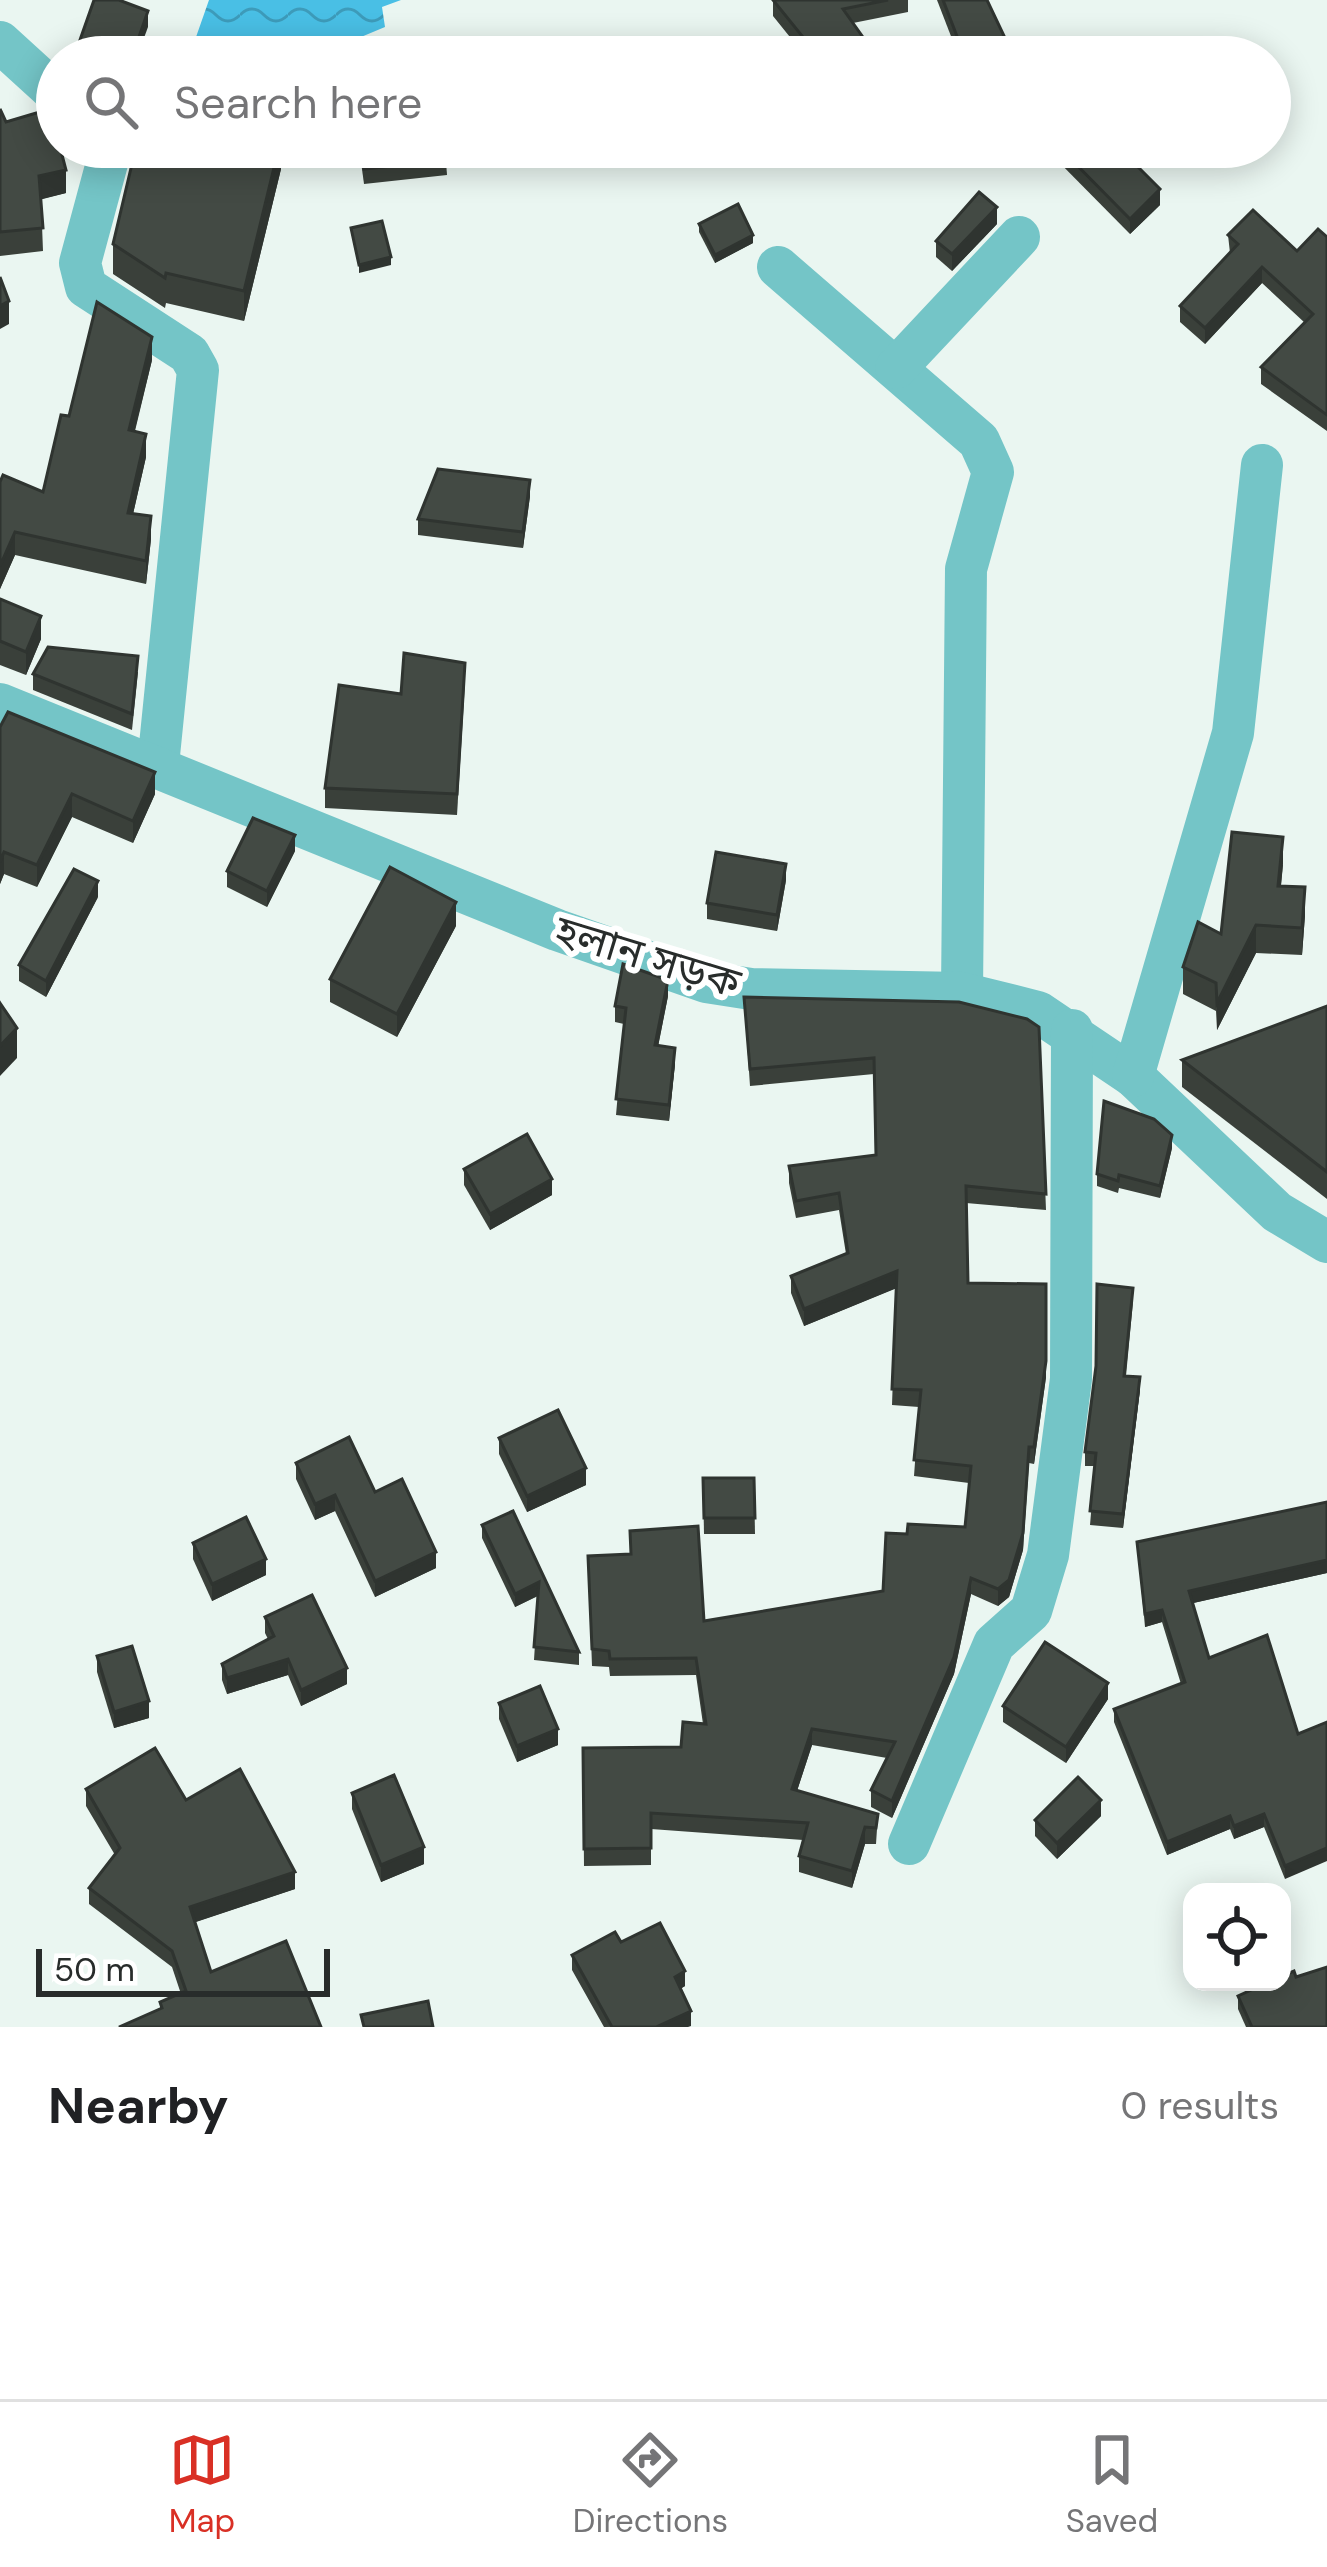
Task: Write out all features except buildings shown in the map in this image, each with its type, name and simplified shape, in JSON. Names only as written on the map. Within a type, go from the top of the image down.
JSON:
[{"type":"street","points":[[0,42],[36,75]]},
{"type":"street","points":[[106,168],[80,263],[86,287],[189,354],[198,370],[158,765]]},
{"type":"street","points":[[896,368],[1019,237]]},
{"type":"street","points":[[778,267],[979,441],[994,472],[966,569],[962,993]]},
{"type":"street","points":[[1133,1076],[1233,733],[1262,464]]},
{"type":"street","name":"হলান সড়ক","points":[[0,704],[448,887],[706,982],[752,989],[962,993],[1038,1012],[1072,1030],[1133,1076],[1277,1212],[1327,1242]]},
{"type":"street","points":[[909,1844],[994,1644],[1031,1611],[1048,1556],[1071,1379],[1072,1030]]},
{"type":"water","points":[[209,0],[401,0],[382,7],[385,27],[363,36],[196,36]]}]
